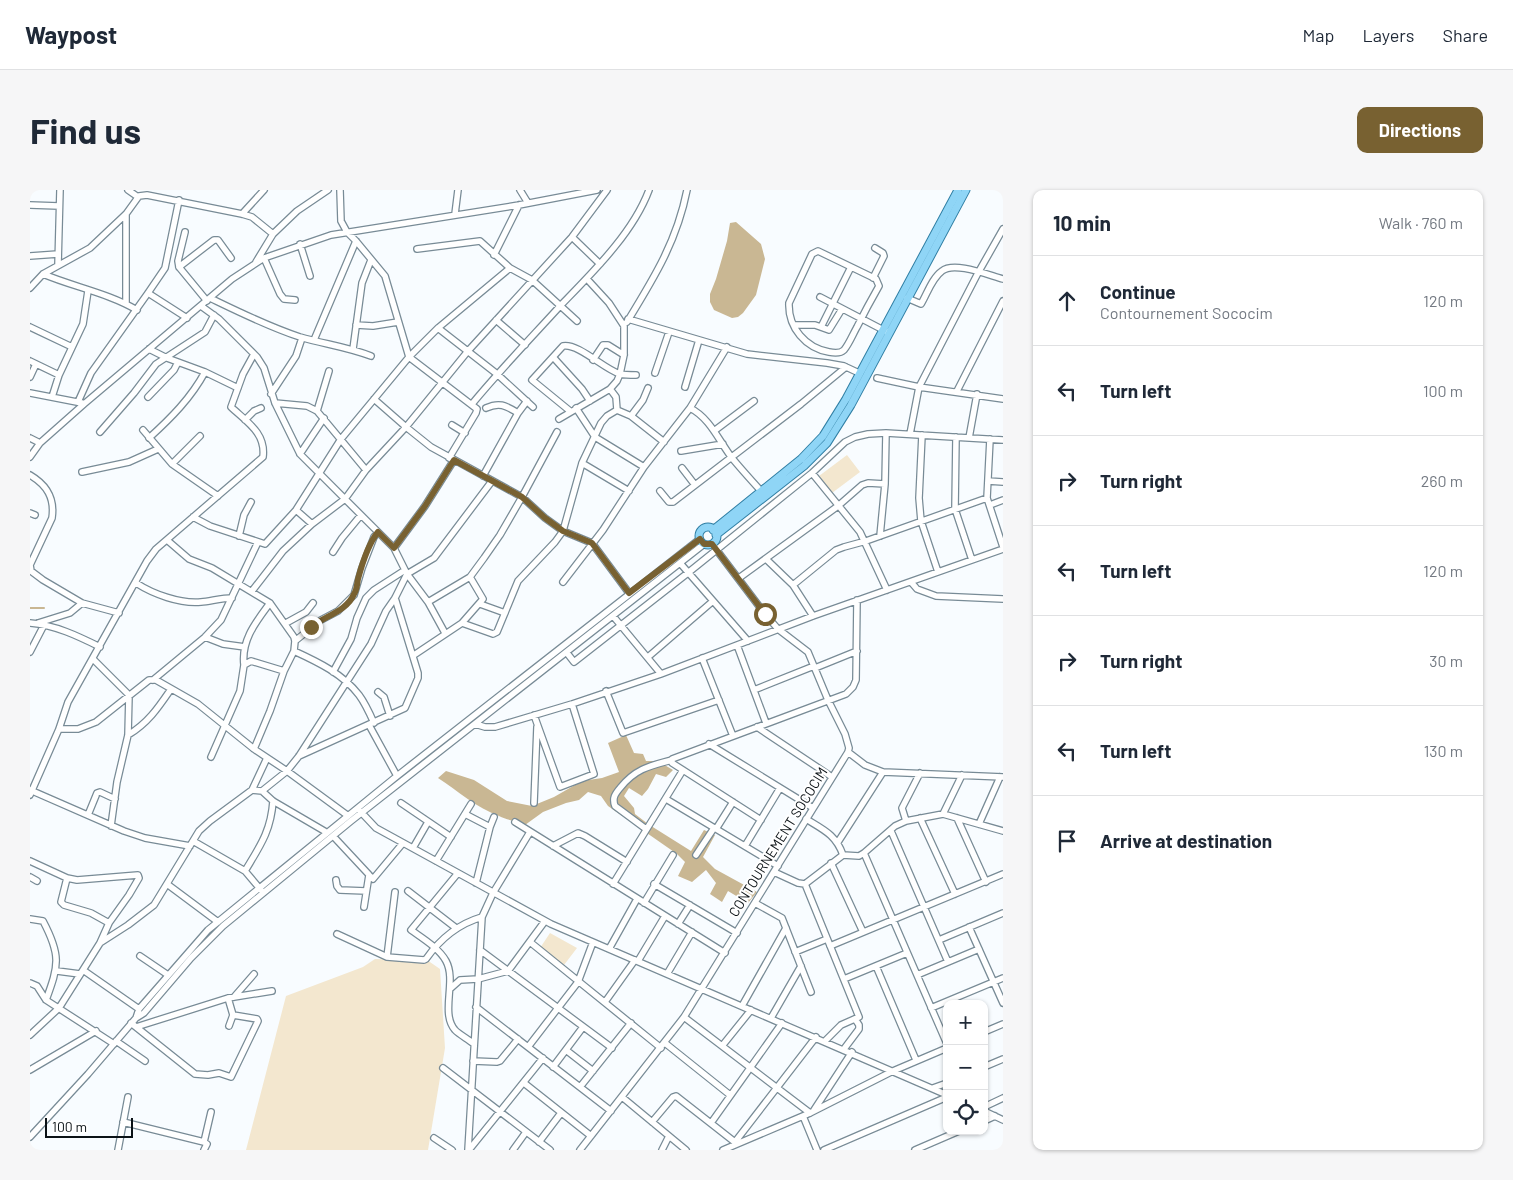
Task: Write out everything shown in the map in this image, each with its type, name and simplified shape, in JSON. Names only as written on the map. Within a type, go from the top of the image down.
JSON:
[{"type":"main road","points":[[715,532],[804,466],[827,443],[851,405],[885,332],[958,190]]},
{"type":"main road","points":[[715,532],[760,491],[801,460],[823,436],[839,412],[859,373],[907,298],[966,190]]},
{"type":"main road","points":[[708,528],[715,532],[716,540],[708,544],[699,534],[703,529],[708,528]]},
{"type":"street","points":[[58,265],[60,190]]},
{"type":"street","points":[[128,190],[138,197]]},
{"type":"street","points":[[255,264],[272,234],[297,211],[328,190]]},
{"type":"street","points":[[340,190],[341,221],[347,232],[385,276],[409,357],[472,404],[477,410],[425,506],[394,548]]},
{"type":"street","points":[[455,214],[458,190]]},
{"type":"street","points":[[520,190],[528,203]]},
{"type":"street","points":[[567,190],[572,195]]},
{"type":"street","points":[[30,457],[40,443],[81,403],[149,350],[232,279],[264,258],[300,244],[331,235],[519,205],[597,190]]},
{"type":"street","points":[[252,591],[283,551],[312,524],[345,498],[366,470],[406,427],[468,350],[572,237],[607,190]]},
{"type":"street","points":[[472,404],[497,374],[600,264],[623,235],[643,204],[649,190]]},
{"type":"street","points":[[624,326],[661,266],[684,206],[687,190]]},
{"type":"street","points":[[242,214],[260,191]]},
{"type":"street","points":[[30,288],[43,274],[90,248],[126,214],[138,197],[148,192],[252,217],[272,234]]},
{"type":"street","points":[[81,403],[91,373],[137,310],[164,268],[179,200]]},
{"type":"street","points":[[30,205],[59,206]]},
{"type":"street","points":[[494,255],[519,205]]},
{"type":"street","points":[[126,214],[126,304]]},
{"type":"street","points":[[910,434],[919,387],[978,272],[1001,238],[1003,229]]},
{"type":"street","points":[[185,232],[178,261],[179,266],[208,300],[302,338],[353,349],[371,356]]},
{"type":"street","points":[[572,237],[600,264]]},
{"type":"street","points":[[179,266],[214,240],[218,240],[231,258]]},
{"type":"street","points":[[314,340],[356,241]]},
{"type":"street","points":[[417,249],[480,242],[510,268],[532,280],[577,322]]},
{"type":"street","points":[[300,244],[310,276]]},
{"type":"street","points":[[872,278],[884,256],[883,253],[875,248]]},
{"type":"street","points":[[820,251],[851,267],[872,278],[879,283],[879,286],[844,350],[839,353],[819,350],[798,334],[789,303],[812,254],[820,251]]},
{"type":"street","points":[[30,256],[58,254]]},
{"type":"street","points":[[264,258],[284,300],[295,300]]},
{"type":"street","points":[[353,349],[362,283],[371,260]]},
{"type":"street","points":[[821,327],[851,267]]},
{"type":"street","points":[[907,298],[921,304],[931,285],[943,269],[960,267],[1003,279]]},
{"type":"street","points":[[194,516],[210,526],[265,544],[296,510],[341,438],[409,357],[438,328],[510,268]]},
{"type":"street","points":[[43,274],[88,291],[106,294],[137,310]]},
{"type":"street","points":[[559,418],[610,389],[620,374],[624,355],[624,326],[609,303],[587,279]]},
{"type":"street","points":[[52,397],[59,375],[83,324],[88,291]]},
{"type":"street","points":[[148,294],[187,318]]},
{"type":"street","points":[[820,297],[885,332]]},
{"type":"street","points":[[957,391],[1003,301]]},
{"type":"street","points":[[201,306],[214,315],[254,354],[264,368],[271,394],[300,454],[394,548],[406,572],[428,602],[445,633]]},
{"type":"street","points":[[794,325],[811,324],[829,330],[842,309]]},
{"type":"street","points":[[100,432],[156,364],[205,332],[214,315]]},
{"type":"street","points":[[994,317],[1003,319]]},
{"type":"street","points":[[496,320],[525,345]]},
{"type":"street","points":[[628,320],[747,354],[810,360],[846,367],[859,373]]},
{"type":"street","points":[[356,325],[374,326],[398,322]]},
{"type":"street","points":[[30,326],[72,347]]},
{"type":"street","points":[[438,328],[497,374],[533,407]]},
{"type":"street","points":[[655,373],[668,332]]},
{"type":"street","points":[[271,394],[296,356],[302,338]]},
{"type":"street","points":[[685,387],[699,340]]},
{"type":"street","points":[[636,375],[620,374],[593,360],[579,349],[565,345],[532,380],[573,410],[595,437],[644,467]]},
{"type":"street","points":[[593,360],[603,345],[608,345],[624,355]]},
{"type":"street","points":[[563,582],[603,530],[644,467],[690,408],[727,348]]},
{"type":"street","points":[[149,350],[205,372],[238,388]]},
{"type":"street","points":[[254,354],[243,374],[231,407],[260,434],[263,445],[263,458],[156,549],[147,561],[68,702],[60,729],[31,792],[111,826],[145,838],[191,844],[245,871],[264,894]]},
{"type":"street","points":[[553,357],[582,389],[590,401]]},
{"type":"street","points":[[30,361],[59,375]]},
{"type":"street","points":[[148,397],[174,370],[178,362]]},
{"type":"street","points":[[30,377],[36,364]]},
{"type":"street","points":[[660,491],[671,503],[801,404],[846,367]]},
{"type":"street","points":[[318,411],[329,370]]},
{"type":"street","points":[[150,438],[183,405],[205,372]]},
{"type":"street","points":[[877,378],[919,387],[1003,399]]},
{"type":"street","points":[[632,416],[643,400],[648,388]]},
{"type":"street","points":[[610,389],[616,397],[617,410]]},
{"type":"street","points":[[30,393],[81,403]]},
{"type":"street","points":[[969,438],[977,394]]},
{"type":"street","points":[[374,399],[431,447],[522,497],[563,531],[592,543],[629,593]]},
{"type":"street","points":[[484,476],[526,401]]},
{"type":"street","points":[[714,430],[754,401]]},
{"type":"street","points":[[275,403],[307,406],[318,411],[366,470]]},
{"type":"street","points":[[486,408],[501,404],[518,413]]},
{"type":"street","points":[[245,420],[254,411],[261,408]]},
{"type":"street","points":[[690,408],[698,412],[714,430],[732,457],[760,491]]},
{"type":"street","points":[[617,410],[632,416],[664,442]]},
{"type":"street","points":[[462,623],[494,634],[499,630],[518,581],[563,531],[582,463],[607,416],[617,410]]},
{"type":"street","points":[[300,454],[324,418]]},
{"type":"street","points":[[452,425],[465,433]]},
{"type":"street","points":[[143,430],[172,464],[218,496]]},
{"type":"street","points":[[428,602],[470,577],[500,535],[557,432]]},
{"type":"street","points":[[880,536],[885,484],[886,433]]},
{"type":"street","points":[[134,1023],[139,1009],[204,933],[326,832],[347,816],[359,810],[475,724],[680,562],[812,473],[850,439],[868,434],[886,433],[1003,440]]},
{"type":"street","points":[[922,435],[919,498],[921,522],[938,572]]},
{"type":"street","points":[[172,464],[200,436]]},
{"type":"street","points":[[956,437],[955,509],[972,560]]},
{"type":"street","points":[[30,439],[40,443]]},
{"type":"street","points":[[475,724],[495,727],[572,704],[661,674],[813,616],[1003,548],[987,498],[990,439]]},
{"type":"street","points":[[682,451],[723,444]]},
{"type":"street","points":[[82,472],[129,462],[158,449]]},
{"type":"street","points":[[582,463],[629,491]]},
{"type":"street","points":[[682,468],[696,485]]},
{"type":"street","points":[[812,473],[860,532],[887,590]]},
{"type":"street","points":[[30,475],[42,482],[48,492],[53,512],[30,565],[30,571],[82,603],[119,613]]},
{"type":"street","points":[[332,672],[351,639],[357,618],[366,598],[374,590],[434,558],[492,481]]},
{"type":"street","points":[[988,481],[1003,482]]},
{"type":"street","points":[[739,578],[838,506],[862,485],[885,484]]},
{"type":"street","points":[[793,584],[836,550],[866,542],[987,498]]},
{"type":"street","points":[[990,505],[1003,500]]},
{"type":"street","points":[[239,536],[244,515],[251,502]]},
{"type":"street","points":[[296,510],[312,524]]},
{"type":"street","points":[[333,552],[361,515]]},
{"type":"street","points":[[295,641],[321,620],[338,611],[354,595],[362,568],[374,537],[378,532]]},
{"type":"street","points":[[167,540],[189,559],[212,568],[270,603],[286,623],[295,641],[294,652],[284,671],[254,749]]},
{"type":"street","points":[[60,729],[78,729],[96,722],[149,680],[153,680],[205,638],[221,620],[258,542]]},
{"type":"street","points":[[567,653],[574,662],[621,626],[689,572],[708,544]]},
{"type":"street","points":[[708,544],[739,578],[778,630],[808,652],[828,700],[845,734],[849,748],[848,752],[865,765],[883,772],[1001,777],[979,824]]},
{"type":"street","points":[[30,1137],[210,938],[333,836],[397,776],[629,593],[708,544]]},
{"type":"street","points":[[766,559],[793,584],[813,616]]},
{"type":"street","points":[[680,562],[712,602],[748,641]]},
{"type":"street","points":[[262,791],[287,771],[299,756],[346,681],[372,644],[406,572]]},
{"type":"street","points":[[414,654],[462,623],[480,604],[483,597],[470,577]]},
{"type":"street","points":[[910,582],[918,589],[936,596],[1003,599]]},
{"type":"street","points":[[136,583],[150,592],[190,601],[198,602],[232,598]]},
{"type":"street","points":[[299,756],[405,708],[418,678],[418,673],[414,654],[395,598]]},
{"type":"street","points":[[646,829],[615,806],[613,800],[614,795],[636,771],[672,760],[709,744],[846,694],[855,684],[857,600]]},
{"type":"street","points":[[648,657],[712,602]]},
{"type":"street","points":[[30,652],[41,624],[70,613],[82,603]]},
{"type":"street","points":[[211,757],[240,692],[244,665],[244,647],[256,622],[270,603]]},
{"type":"street","points":[[286,623],[306,612],[313,603]]},
{"type":"street","points":[[480,604],[505,613]]},
{"type":"street","points":[[613,616],[661,674]]},
{"type":"street","points":[[30,623],[41,624],[72,633],[100,647]]},
{"type":"street","points":[[205,638],[224,644],[244,647]]},
{"type":"street","points":[[737,645],[766,723]]},
{"type":"street","points":[[754,690],[856,651]]},
{"type":"street","points":[[294,652],[320,663],[346,681],[359,695],[397,776]]},
{"type":"street","points":[[702,658],[733,736]]},
{"type":"street","points":[[93,659],[129,695],[128,735],[111,826]]},
{"type":"street","points":[[244,665],[251,661],[284,671]]},
{"type":"street","points":[[153,680],[198,704],[254,749],[347,816]]},
{"type":"street","points":[[128,735],[141,727],[149,719],[172,689]]},
{"type":"street","points":[[606,691],[623,733],[719,700]]},
{"type":"street","points":[[378,692],[384,697],[390,716]]},
{"type":"street","points":[[534,715],[560,787],[594,774],[572,704]]},
{"type":"street","points":[[534,803],[537,723]]},
{"type":"street","points":[[757,727],[832,777]]},
{"type":"street","points":[[709,744],[813,808]]},
{"type":"street","name":"CONTOURNEMENT SOCOCIM","points":[[580,1150],[684,1017],[848,752]]},
{"type":"street","points":[[100,943],[154,905],[199,831],[252,790],[268,758]]},
{"type":"street","points":[[672,760],[672,763],[761,820]]},
{"type":"street","points":[[613,884],[683,770]]},
{"type":"street","points":[[838,842],[883,772]]},
{"type":"street","points":[[906,821],[902,808],[920,774]]},
{"type":"street","points":[[943,814],[962,775]]},
{"type":"street","points":[[745,846],[780,788]]},
{"type":"street","points":[[252,790],[262,791],[272,801],[326,832]]},
{"type":"street","points":[[88,815],[97,793],[100,792],[115,799]]},
{"type":"street","points":[[666,799],[778,866]]},
{"type":"street","points":[[245,871],[268,832],[272,817],[272,801]]},
{"type":"street","points":[[696,855],[733,802]]},
{"type":"street","points":[[401,804],[451,837]]},
{"type":"street","points":[[436,861],[471,804]]},
{"type":"street","points":[[359,810],[376,828],[545,921],[852,1052],[943,1094]]},
{"type":"street","points":[[465,814],[490,827]]},
{"type":"street","points":[[774,872],[798,884],[805,884],[843,855],[859,856],[906,821],[920,818],[943,814],[1003,831]]},
{"type":"street","points":[[476,883],[494,817]]},
{"type":"street","points":[[920,818],[956,894]]},
{"type":"street","points":[[957,818],[986,882]]},
{"type":"street","points":[[806,819],[828,832],[838,842],[843,855]]},
{"type":"street","points":[[413,848],[428,822]]},
{"type":"street","points":[[515,822],[725,952]]},
{"type":"street","points":[[891,831],[948,962]]},
{"type":"street","points":[[468,1150],[482,917],[493,892],[530,832]]},
{"type":"street","points":[[553,846],[578,833],[626,862]]},
{"type":"street","points":[[333,836],[374,879],[403,843]]},
{"type":"street","points":[[864,853],[943,1035]]},
{"type":"street","points":[[644,903],[673,855]]},
{"type":"street","points":[[30,861],[66,878],[77,880],[138,876],[139,878],[109,923],[100,943],[59,1008],[30,1035]]},
{"type":"street","points":[[831,863],[863,932]]},
{"type":"street","points":[[458,873],[411,930],[434,947],[446,961],[451,988],[448,1001],[454,1029],[474,1044]]},
{"type":"street","points":[[830,946],[1003,874]]},
{"type":"street","points":[[364,907],[369,875]]},
{"type":"street","points":[[30,877],[37,881]]},
{"type":"street","points":[[66,878],[61,902],[64,905],[90,913],[109,923]]},
{"type":"street","points":[[336,880],[340,890],[366,891]]},
{"type":"street","points":[[167,884],[218,922]]},
{"type":"street","points":[[654,884],[737,934]]},
{"type":"street","points":[[805,884],[859,1017],[841,1025],[825,1041]]},
{"type":"street","points":[[408,891],[456,928]]},
{"type":"street","points":[[387,957],[395,892]]},
{"type":"street","points":[[609,949],[637,899]]},
{"type":"street","points":[[755,903],[782,918],[812,992]]},
{"type":"street","points":[[678,924],[690,905]]},
{"type":"street","points":[[939,940],[1003,914]]},
{"type":"street","points":[[605,1002],[637,961],[665,916]]},
{"type":"street","points":[[337,934],[387,957],[426,960],[434,947],[456,928],[482,917]]},
{"type":"street","points":[[30,919],[43,921],[54,941],[57,972],[46,1000]]},
{"type":"street","points":[[451,988],[460,980],[478,979],[508,971],[545,921]]},
{"type":"street","points":[[969,927],[1003,1003]]},
{"type":"street","points":[[742,1006],[786,928]]},
{"type":"street","points":[[667,974],[692,932]]},
{"type":"street","points":[[795,952],[827,939]]},
{"type":"street","points":[[530,942],[631,1023],[730,1095]]},
{"type":"street","points":[[528,1047],[578,982],[593,942]]},
{"type":"street","points":[[917,975],[979,949]]},
{"type":"street","points":[[480,950],[612,1048]]},
{"type":"street","points":[[844,979],[907,953]]},
{"type":"street","points":[[140,956],[168,975]]},
{"type":"street","points":[[771,1018],[800,966]]},
{"type":"street","points":[[876,966],[916,1060]]},
{"type":"street","points":[[57,972],[82,972],[139,1009]]},
{"type":"street","points":[[234,997],[254,974]]},
{"type":"street","points":[[931,1008],[1003,978]]},
{"type":"street","points":[[30,983],[37,986],[46,1000],[145,1061]]},
{"type":"street","points":[[134,1023],[228,998],[272,991]]},
{"type":"street","points":[[228,998],[233,1015],[229,1026]]},
{"type":"street","points":[[476,1007],[611,1111]]},
{"type":"street","points":[[722,1046],[751,1010]]},
{"type":"street","points":[[134,1023],[191,1072],[200,1076],[219,1073],[231,1077],[258,1021],[257,1019],[233,1015]]},
{"type":"street","points":[[684,1017],[811,1113]]},
{"type":"street","points":[[844,1049],[859,1029],[855,1019]]},
{"type":"street","points":[[580,1087],[631,1023]]},
{"type":"street","points":[[711,1122],[782,1023]]},
{"type":"street","points":[[988,1030],[1003,1024]]},
{"type":"street","points":[[554,1067],[583,1027]]},
{"type":"street","points":[[30,1070],[96,1031]]},
{"type":"street","points":[[736,1143],[816,1037]]},
{"type":"street","points":[[473,1061],[500,1061],[518,1039]]},
{"type":"street","points":[[566,1050],[593,1071]]},
{"type":"street","points":[[723,1150],[811,1113],[893,1071],[943,1050]]},
{"type":"street","points":[[811,1113],[852,1052]]},
{"type":"street","points":[[468,1150],[543,1058]]},
{"type":"street","points":[[988,1065],[1003,1059]]},
{"type":"street","points":[[443,1068],[550,1150]]},
{"type":"street","points":[[524,1083],[591,1136]]},
{"type":"street","points":[[933,1088],[943,1084]]},
{"type":"street","points":[[652,1122],[673,1097],[676,1096],[736,1143]]},
{"type":"street","points":[[118,1150],[128,1097]]},
{"type":"street","points":[[622,1098],[686,1150]]},
{"type":"street","points":[[824,1150],[943,1098]]},
{"type":"street","points":[[988,1105],[1003,1098]]},
{"type":"street","points":[[204,1150],[207,1144],[204,1142],[211,1112]]},
{"type":"street","points":[[539,1142],[561,1113]]},
{"type":"street","points":[[988,1113],[1003,1120]]},
{"type":"street","points":[[803,1116],[818,1150]]},
{"type":"street","points":[[988,1119],[995,1116]]},
{"type":"street","points":[[123,1122],[204,1142]]},
{"type":"street","points":[[513,1150],[526,1132]]},
{"type":"street","points":[[916,1150],[950,1135]]},
{"type":"street","points":[[662,1150],[668,1136]]},
{"type":"street","points":[[434,1138],[452,1150]]},
{"type":"street","points":[[841,1143],[844,1150]]},
{"type":"shaded area","points":[[736,222],[761,244],[765,259],[756,295],[743,313],[738,317],[732,318],[714,310],[710,302],[710,294],[727,241],[730,223]]},
{"type":"shaded area","points":[[847,455],[860,472],[832,493],[819,476]]},
{"type":"shaded area","points":[[626,735],[634,753],[643,754],[646,761],[658,761],[673,770],[666,777],[656,774],[642,796],[629,788],[624,796],[634,808],[635,814],[691,851],[704,830],[715,835],[703,857],[715,869],[757,892],[748,903],[728,891],[722,902],[710,894],[716,883],[706,870],[692,882],[678,876],[685,862],[677,854],[608,806],[601,796],[588,792],[579,800],[543,812],[525,825],[483,809],[438,778],[446,771],[474,780],[507,801],[532,806],[554,797],[582,781],[602,778],[619,772],[608,743]]},
{"type":"shaded area","points":[[550,933],[577,948],[564,965],[540,948]]},
{"type":"shaded area","points":[[375,959],[427,960],[440,969],[445,1048],[428,1150],[246,1150],[286,996],[363,967]]},
{"type":"waterway","points":[[30,608],[44,608]]},
{"type":"route","points":[[311,627],[338,611],[350,600],[354,595],[374,537],[378,532],[394,548],[425,506],[454,460],[522,497],[563,531],[592,543],[629,593],[700,539],[704,544],[712,544],[765,614]]}]
